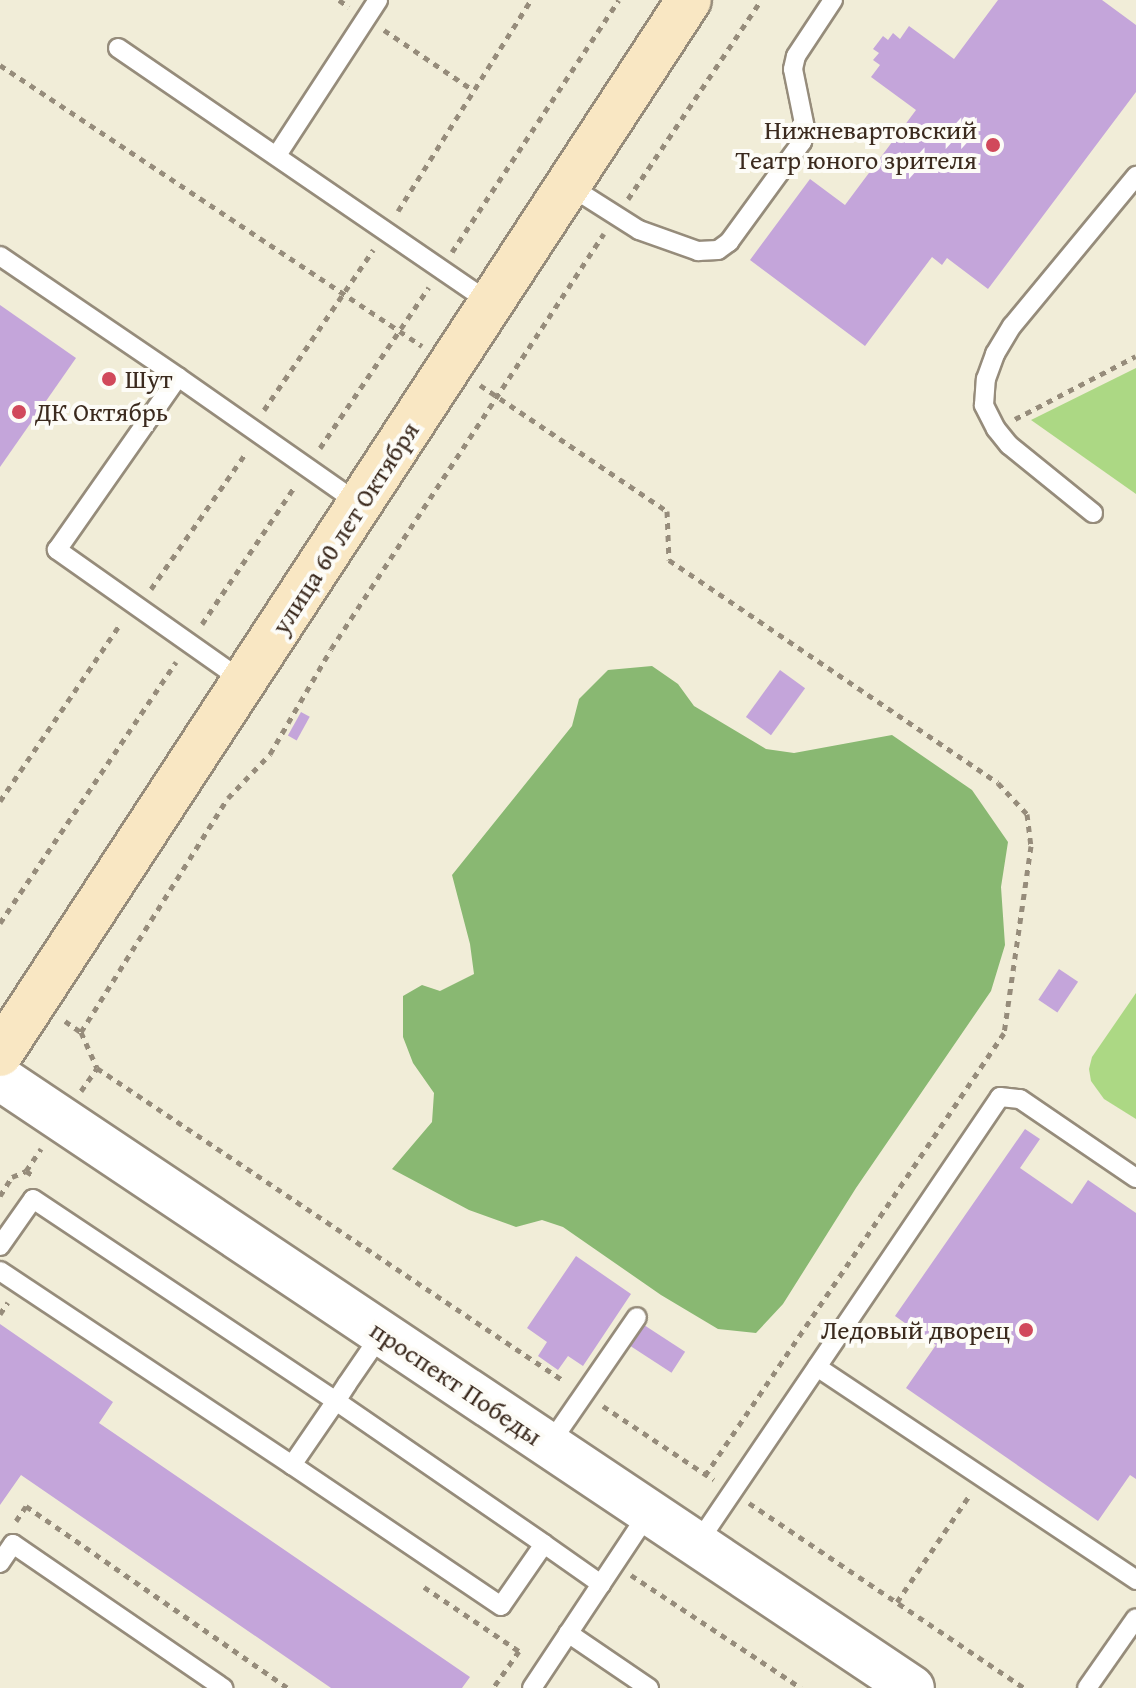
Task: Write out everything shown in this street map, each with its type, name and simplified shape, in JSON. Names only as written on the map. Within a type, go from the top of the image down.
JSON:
[{"type":"main road","name":"улица 60 лет Октября","points":[[0,1054],[689,0]]},
{"type":"street","name":"проспект Победы","points":[[0,1078],[912,1688]]},
{"type":"lane","points":[[277,155],[378,0]]},
{"type":"lane","points":[[568,185],[615,217],[698,251],[718,250],[729,242],[802,142],[805,128],[793,69],[796,56],[833,0]]},
{"type":"lane","points":[[118,48],[491,303]]},
{"type":"lane","points":[[1093,513],[1009,445],[996,429],[984,405],[986,379],[995,354],[1012,326],[1136,176]]},
{"type":"lane","points":[[0,256],[361,505]]},
{"type":"lane","points":[[178,377],[57,550],[245,683]]},
{"type":"lane","points":[[697,1544],[1000,1097],[1020,1099],[1136,1178]]},
{"type":"lane","points":[[0,1246],[33,1199],[336,1401],[601,1584]]},
{"type":"lane","points":[[0,1271],[501,1606],[544,1544]]},
{"type":"lane","points":[[549,1445],[637,1317]]},
{"type":"lane","points":[[292,1465],[382,1333]]},
{"type":"lane","points":[[817,1367],[1136,1580]]},
{"type":"lane","points":[[532,1688],[649,1512]]},
{"type":"lane","points":[[0,1563],[13,1544],[223,1688]]},
{"type":"lane","points":[[1087,1688],[1136,1618]]},
{"type":"lane","points":[[568,1633],[649,1688]]},
{"type":"path","points":[[339,0],[473,90]]},
{"type":"path","points":[[0,801],[250,448],[265,408],[386,231],[531,0]]},
{"type":"path","points":[[81,1032],[228,798],[270,754],[331,649],[495,396],[761,0]]},
{"type":"path","points":[[0,65],[345,292],[667,511],[669,560],[998,783],[1027,814],[1031,846],[1004,1033],[706,1474]]},
{"type":"path","points":[[996,429],[1136,356]]},
{"type":"path","points":[[35,1001],[81,1032],[97,1068],[1024,1688]]},
{"type":"path","points":[[7,1303],[21,1312]]},
{"type":"path","points":[[897,1602],[982,1477]]},
{"type":"path","points":[[9,1532],[26,1506],[288,1688]]},
{"type":"path","points":[[414,1580],[519,1651],[493,1688]]},
{"type":"green space","points":[[1136,368],[1136,494],[1031,420]]},
{"type":"green space","points":[[652,666],[678,684],[694,706],[766,749],[794,753],[892,735],[972,790],[1008,842],[1001,887],[1005,945],[991,991],[856,1188],[783,1304],[756,1333],[718,1329],[661,1295],[563,1227],[542,1220],[516,1227],[469,1210],[392,1169],[432,1122],[434,1093],[413,1063],[403,1037],[403,996],[422,985],[440,991],[474,974],[470,944],[452,875],[572,726],[579,699],[608,670]]},
{"type":"green space","points":[[1136,993],[1136,1119],[1104,1099],[1091,1081],[1089,1069],[1092,1057]]},
{"type":"building","name":"Нижневартовский Театр юного зрителя","points":[[998,0],[1102,0],[1136,25],[1136,92],[988,289],[947,258],[942,265],[932,257],[865,346],[750,260],[810,179],[845,205],[916,110],[871,77],[880,65],[873,60],[879,53],[873,49],[883,36],[888,40],[893,33],[900,39],[909,26],[954,59]]},
{"type":"building","name":"ДК Октябрь","points":[[0,305],[76,358],[0,467]]},
{"type":"building","points":[[780,670],[805,688],[771,735],[746,717]]},
{"type":"building","points":[[301,712],[310,717],[297,740],[288,736]]},
{"type":"building","points":[[1059,969],[1078,982],[1057,1013],[1038,1000]]},
{"type":"building","name":"Ледовый дворец","points":[[1025,1129],[1040,1139],[1020,1168],[1072,1204],[1088,1180],[1136,1213],[1136,1479],[1130,1475],[1098,1521],[906,1388],[936,1345],[895,1316]]},
{"type":"building","points":[[576,1256],[631,1294],[583,1366],[568,1356],[558,1370],[538,1356],[547,1342],[527,1328]]},
{"type":"building","points":[[0,1324],[113,1402],[99,1423],[470,1677],[462,1688],[331,1688],[21,1475],[0,1505]]},
{"type":"building","points":[[644,1325],[685,1352],[671,1373],[630,1346]]},
{"type":"place","name":"Нижневартовский Театр юного зрителя","points":[[993,145]]},
{"type":"place","name":"Шут","points":[[109,379]]},
{"type":"place","name":"ДК Октябрь","points":[[19,412]]},
{"type":"place","name":"Ледовый дворец","points":[[1026,1330]]}]
